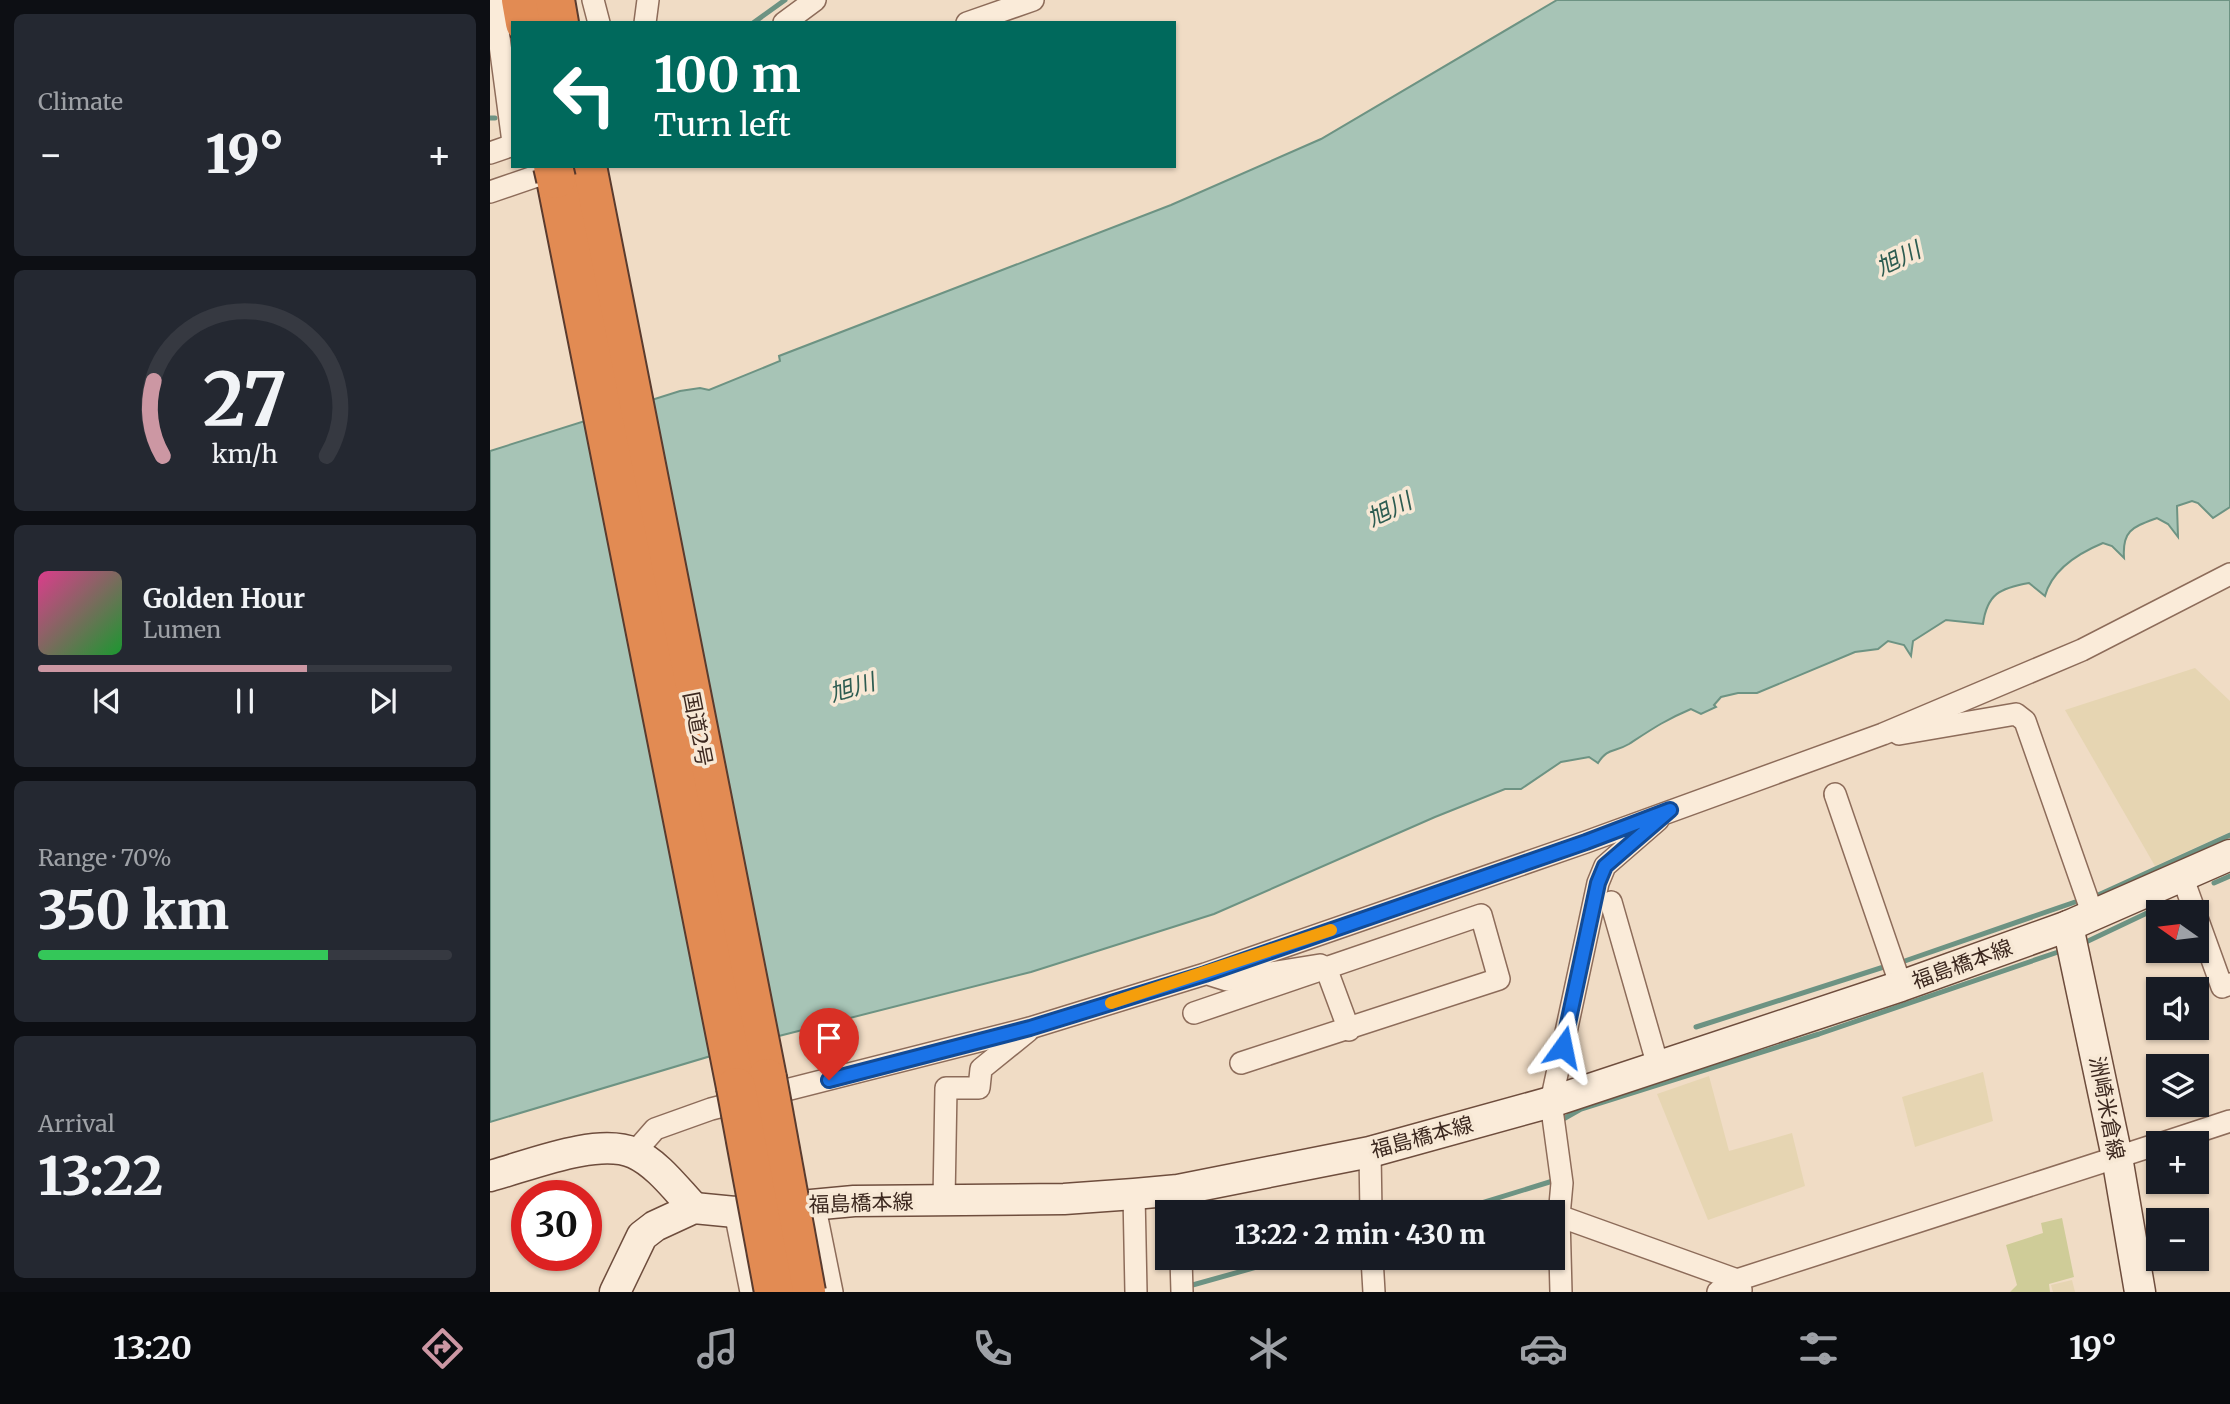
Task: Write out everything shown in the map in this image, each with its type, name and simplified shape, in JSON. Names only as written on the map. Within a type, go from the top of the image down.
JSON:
[{"type":"highway","points":[[521,0],[525,21]]},
{"type":"highway","points":[[555,0],[559,21]]},
{"type":"highway","name":"国道2号","points":[[565,170],[774,1292]]},
{"type":"highway","name":"国道2号","points":[[565,170],[806,1292]]},
{"type":"main road","name":"福島橋本線","points":[[1182,1200],[1370,1152],[1554,1116],[1658,1066],[1896,972],[2080,920],[2230,855]]},
{"type":"main road","name":"洲崎米倉線","points":[[2080,920],[2140,1292]]},
{"type":"main road","points":[[490,1176],[584,1151],[616,1149],[634,1153],[655,1167],[694,1208],[655,1226],[642,1236],[615,1292]]},
{"type":"main road","name":"福島橋本線","points":[[694,1208],[735,1212],[814,1203],[1064,1199],[1134,1194],[1172,1200]]},
{"type":"street","points":[[495,0],[511,127]]},
{"type":"street","points":[[593,0],[598,21]]},
{"type":"street","points":[[645,21],[648,0]]},
{"type":"street","points":[[786,21],[815,0]]},
{"type":"street","points":[[973,21],[1033,0]]},
{"type":"street","points":[[490,153],[511,144]]},
{"type":"street","points":[[490,192],[565,170]]},
{"type":"street","points":[[634,1153],[655,1129],[710,1109],[1030,1028],[1205,974],[1586,842],[1883,734],[2082,650],[2230,574]]},
{"type":"street","points":[[1883,734],[1916,734],[2016,714],[2025,721],[2080,920]]},
{"type":"street","points":[[1835,794],[1896,972]]},
{"type":"street","points":[[1560,1200],[1562,1184],[1554,1116],[1598,883],[1605,866],[1670,810]]},
{"type":"street","points":[[2182,876],[2191,900]]},
{"type":"street","points":[[1611,902],[1658,1066]]},
{"type":"street","points":[[1194,1013],[1481,915],[1499,979],[1241,1063]]},
{"type":"street","points":[[2209,950],[2222,987],[2230,984]]},
{"type":"street","points":[[1205,974],[1227,980],[1320,965],[1326,968],[1349,1030]]},
{"type":"street","points":[[944,1200],[946,1088],[979,1088],[981,1069],[1025,1036],[1030,1028]]},
{"type":"street","points":[[2200,1131],[2230,1121]]},
{"type":"street","points":[[1717,1292],[2146,1148]]},
{"type":"street","points":[[1370,1152],[1371,1200]]},
{"type":"street","points":[[1134,1194],[1136,1292]]},
{"type":"street","points":[[814,1203],[832,1292]]},
{"type":"street","points":[[735,1212],[751,1292]]},
{"type":"street","points":[[1565,1218],[1739,1286]]},
{"type":"street","points":[[1181,1270],[1182,1289]]},
{"type":"street","points":[[1373,1270],[1374,1292]]},
{"type":"street","points":[[1560,1270],[1561,1292]]},
{"type":"shaded area","points":[[2195,668],[2230,701],[2230,832],[2155,866],[2065,710]]},
{"type":"shaded area","points":[[1983,1072],[1993,1121],[1915,1147],[1902,1097]]},
{"type":"shaded area","points":[[1709,1076],[1729,1151],[1792,1133],[1805,1186],[1708,1220],[1657,1094]]},
{"type":"shaded area","points":[[2062,1218],[2074,1277],[2049,1284],[2050,1292],[2010,1292],[2017,1285],[2006,1245],[2043,1233],[2041,1223]]},
{"type":"shaded area","points":[[2072,1280],[2075,1292],[2053,1292],[2051,1285]]},
{"type":"water","name":"旭川","points":[[1557,0],[2230,0],[2230,507],[2213,518],[2198,503],[2192,501],[2177,506],[2178,537],[2168,524],[2157,518],[2141,524],[2127,535],[2124,558],[2112,546],[2103,543],[2094,547],[2060,570],[2045,596],[2029,583],[2003,590],[1992,599],[1983,624],[1946,620],[1913,641],[1911,656],[1904,645],[1888,641],[1878,649],[1855,652],[1757,693],[1721,697],[1714,705],[1716,707],[1701,714],[1691,709],[1682,713],[1624,747],[1608,752],[1598,763],[1589,757],[1561,762],[1521,789],[1505,789],[1435,817],[1214,914],[1031,972],[771,1038],[490,1122],[490,451],[680,391],[700,388],[709,390],[780,361],[779,356],[1171,205],[1321,139]]},
{"type":"waterway","points":[[756,21],[785,0]]},
{"type":"waterway","points":[[490,118],[495,118]]},
{"type":"waterway","points":[[2096,896],[2230,835]]},
{"type":"waterway","points":[[2214,883],[2230,876]]},
{"type":"waterway","points":[[1899,963],[2078,901]]},
{"type":"waterway","points":[[2086,942],[2146,914]]},
{"type":"waterway","points":[[1558,1122],[1581,1109],[1819,1034],[2064,950]]},
{"type":"waterway","points":[[1696,1027],[1890,965]]},
{"type":"waterway","points":[[1491,1200],[1556,1180]]},
{"type":"waterway","points":[[1189,1286],[1246,1270]]},
{"type":"slow traffic","points":[[1111,1003],[1331,930]]},
{"type":"route","points":[[829,1080],[1030,1028],[1205,974],[1586,842],[1670,810],[1605,866],[1598,883],[1563,1047]]}]
